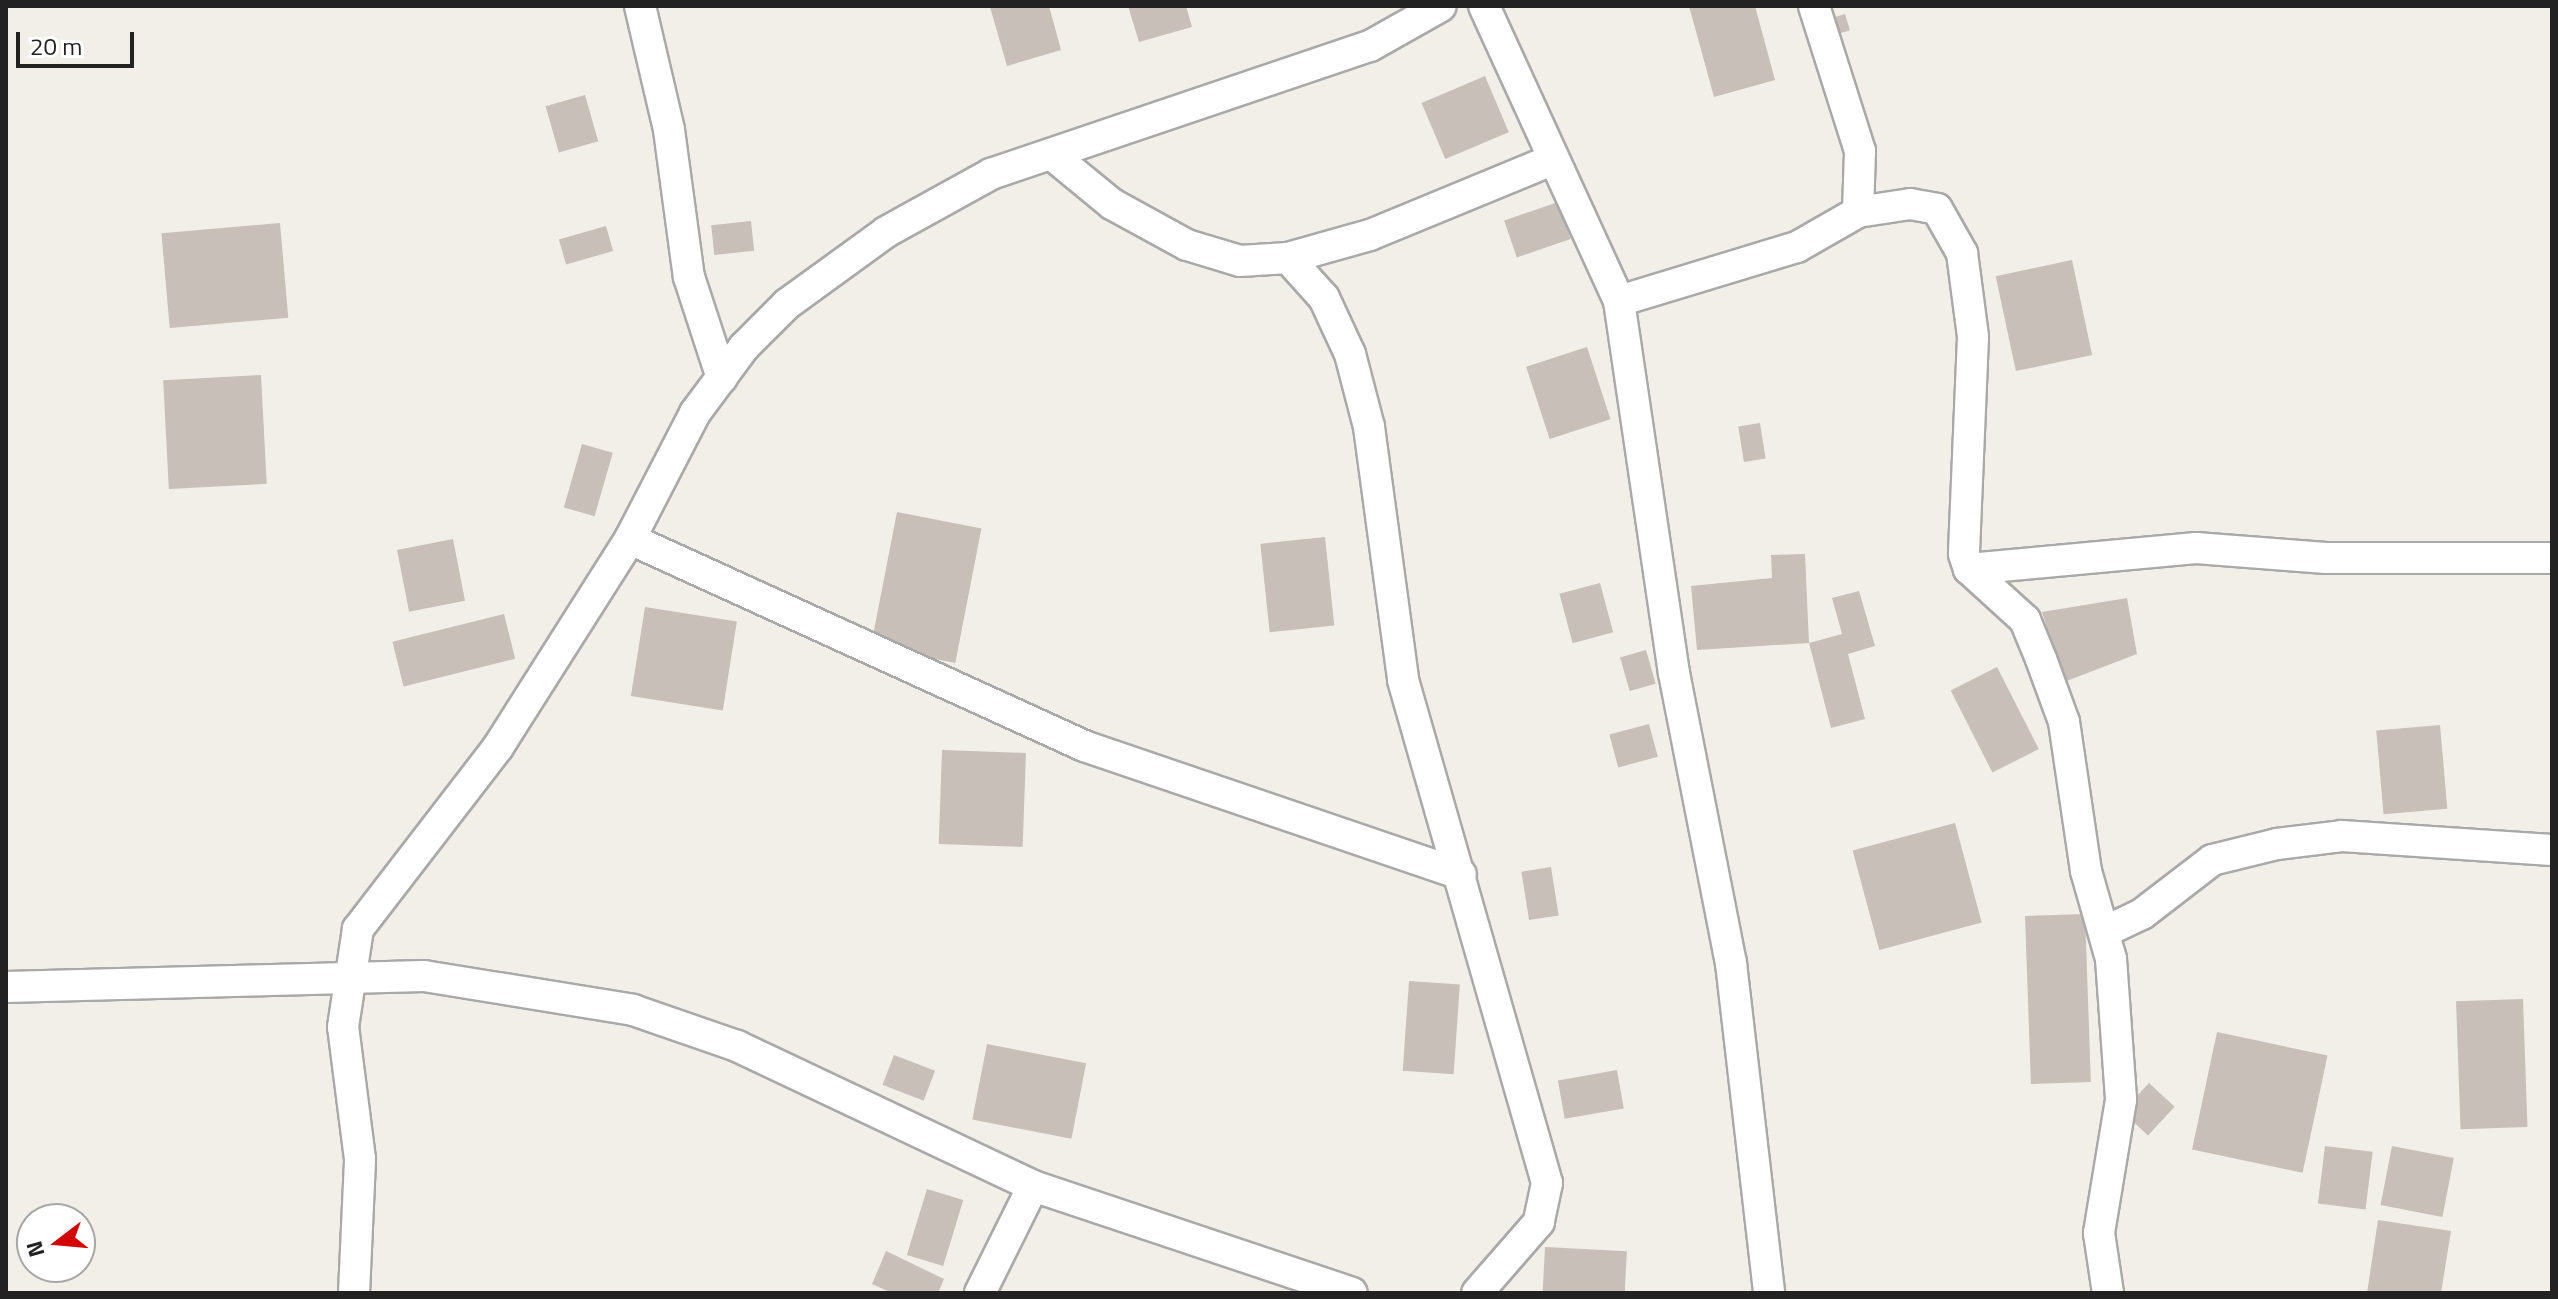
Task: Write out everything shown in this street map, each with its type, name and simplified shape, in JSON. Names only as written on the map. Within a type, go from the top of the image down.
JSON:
[{"type":"street","points":[[640,6],[669,130],[689,277],[722,378]]},
{"type":"street","points":[[354,1293],[360,1159],[343,1027],[346,975],[358,929],[498,747],[630,539],[722,378],[787,304],[886,232],[991,174],[1370,46],[1441,6]]},
{"type":"street","points":[[1484,6],[1552,160],[1587,218],[1619,301],[1674,673],[1731,963],[1764,1286]]},
{"type":"street","points":[[1814,6],[1860,151],[1858,212]]},
{"type":"street","points":[[1051,154],[1112,204],[1187,245],[1240,261],[1288,258],[1457,205],[1552,160]]},
{"type":"street","points":[[1619,301],[1797,247],[1858,212],[1910,204],[1937,209],[1962,253],[1973,337],[1963,532],[1969,569],[2025,620],[2041,659],[2064,722],[2086,871],[2104,932],[2121,1100],[2099,1233],[2108,1293]]},
{"type":"street","points":[[1288,258],[1324,298],[1350,354],[1369,427],[1392,629],[1547,1183],[1539,1222],[1477,1293]]},
{"type":"street","points":[[630,539],[1084,746],[1461,874]]},
{"type":"street","points":[[1969,569],[2196,548],[2326,558],[2552,558]]},
{"type":"street","points":[[2104,932],[2142,914],[2212,860],[2277,844],[2342,836],[2552,850]]},
{"type":"street","points":[[6,987],[346,975],[424,976],[682,1023],[1033,1186],[1352,1293]]},
{"type":"street","points":[[980,1293],[1033,1186]]},
{"type":"building","points":[[1049,6],[1061,50],[1007,66],[990,7]]},
{"type":"building","points":[[1128,6],[1186,6],[1192,27],[1139,42]]},
{"type":"building","points":[[1689,6],[1755,6],[1775,80],[1714,97]]},
{"type":"building","points":[[1845,14],[1850,30],[1838,34],[1834,18]]},
{"type":"building","points":[[1485,76],[1509,132],[1445,159],[1421,103]]},
{"type":"building","points":[[585,95],[598,141],[559,152],[546,106]]},
{"type":"building","points":[[1558,202],[1571,239],[1517,257],[1504,221]]},
{"type":"building","points":[[751,221],[754,251],[714,255],[711,225]]},
{"type":"building","points":[[280,223],[288,318],[170,328],[161,233]]},
{"type":"building","points":[[606,226],[613,251],[566,264],[559,240]]},
{"type":"building","points":[[2072,260],[2092,355],[2016,371],[1996,276]]},
{"type":"building","points":[[1587,347],[1610,419],[1550,439],[1526,367]]},
{"type":"building","points":[[261,375],[267,484],[169,489],[163,380]]},
{"type":"building","points":[[1760,423],[1766,459],[1744,462],[1738,426]]},
{"type":"building","points":[[582,444],[613,453],[595,516],[564,507]]},
{"type":"building","points":[[897,512],[981,528],[955,663],[871,646]]},
{"type":"building","points":[[1325,537],[1334,626],[1270,632],[1260,544]]},
{"type":"building","points":[[453,539],[465,601],[409,612],[397,550]]},
{"type":"building","points":[[1805,554],[1809,643],[1697,650],[1691,586],[1772,578],[1771,555]]},
{"type":"building","points":[[1600,583],[1613,632],[1573,643],[1559,594]]},
{"type":"building","points":[[1859,591],[1875,646],[1848,654],[1865,719],[1831,728],[1809,643],[1842,634],[1832,598]]},
{"type":"building","points":[[2127,598],[2137,654],[2064,682],[2042,612]]},
{"type":"building","points":[[645,607],[737,622],[723,710],[631,696]]},
{"type":"building","points":[[504,614],[515,659],[404,686],[392,642]]},
{"type":"building","points":[[1646,650],[1656,684],[1630,691],[1620,657]]},
{"type":"building","points":[[1997,667],[2039,749],[1992,773],[1951,691]]},
{"type":"building","points":[[1649,724],[1658,757],[1618,767],[1609,735]]},
{"type":"building","points":[[2440,725],[2447,809],[2384,814],[2376,731]]},
{"type":"building","points":[[942,750],[1026,753],[1023,847],[939,844]]},
{"type":"building","points":[[1955,823],[1982,922],[1879,950],[1853,850]]},
{"type":"building","points":[[1551,867],[1559,915],[1529,920],[1521,872]]},
{"type":"building","points":[[2085,914],[2091,1082],[2031,1084],[2025,916]]},
{"type":"building","points":[[1409,981],[1460,985],[1454,1074],[1403,1071]]},
{"type":"building","points":[[2523,999],[2527,1127],[2461,1129],[2456,1001]]},
{"type":"building","points":[[2217,1032],[2328,1055],[2303,1173],[2192,1149]]},
{"type":"building","points":[[987,1044],[1086,1063],[1071,1139],[972,1120]]},
{"type":"building","points":[[894,1055],[935,1071],[924,1101],[883,1085]]},
{"type":"building","points":[[1617,1070],[1624,1108],[1565,1119],[1558,1080]]},
{"type":"building","points":[[2149,1083],[2175,1107],[2148,1135],[2122,1112]]},
{"type":"building","points":[[2325,1146],[2373,1152],[2366,1209],[2318,1204]]},
{"type":"building","points":[[2392,1146],[2454,1158],[2442,1217],[2381,1205]]},
{"type":"building","points":[[927,1189],[963,1200],[943,1266],[907,1255]]},
{"type":"building","points":[[2378,1220],[2451,1231],[2441,1293],[2367,1293]]},
{"type":"building","points":[[1545,1247],[1627,1251],[1625,1293],[1543,1293]]},
{"type":"building","points":[[886,1251],[944,1279],[938,1293],[892,1293],[872,1284]]}]
